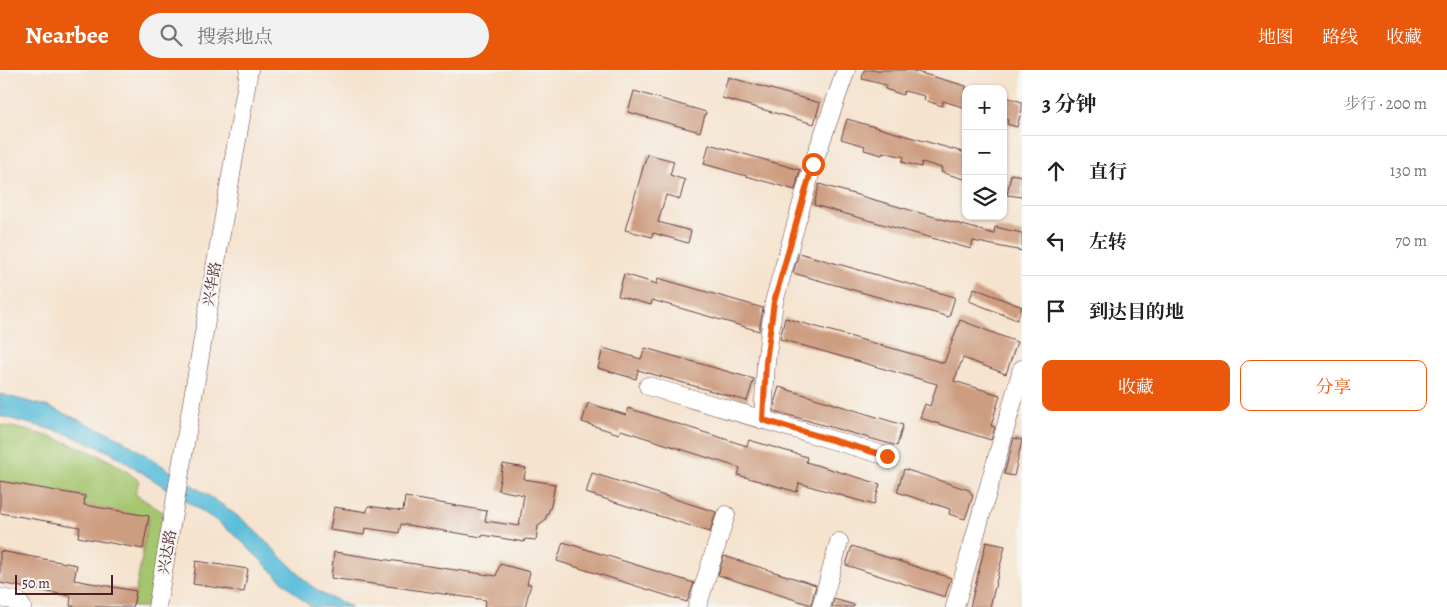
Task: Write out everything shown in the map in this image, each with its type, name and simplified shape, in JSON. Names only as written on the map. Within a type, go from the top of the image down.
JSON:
[{"type":"street","name":"兴华路","points":[[176,497],[249,70]]},
{"type":"street","points":[[763,420],[766,362],[774,302],[813,164],[846,70]]},
{"type":"street","points":[[954,607],[1022,369]]},
{"type":"street","points":[[648,386],[887,456]]},
{"type":"street","name":"兴达路","points":[[157,607],[176,497]]},
{"type":"street","points":[[697,607],[726,515]]},
{"type":"street","points":[[821,607],[839,542]]},
{"type":"street","points":[[0,598],[18,601],[22,607]]},
{"type":"green space","points":[[0,425],[56,439],[84,449],[114,463],[139,481],[135,494],[167,515],[150,607],[133,607],[149,517],[84,505],[85,496],[0,481]]},
{"type":"water","points":[[0,394],[49,407],[118,437],[224,506],[248,524],[310,585],[324,595],[352,607],[312,607],[300,598],[237,537],[214,519],[110,452],[65,433],[0,416]]},
{"type":"building","points":[[864,70],[910,70],[962,85],[962,107],[943,101],[942,106],[924,100],[925,96],[904,91],[903,95],[885,89],[886,85],[862,79]]},
{"type":"building","points":[[728,77],[820,103],[814,124],[722,98]]},
{"type":"building","points":[[634,91],[706,112],[700,132],[628,112]]},
{"type":"building","points":[[1007,97],[1022,102],[1017,127],[1007,124]]},
{"type":"building","points":[[847,119],[962,152],[962,178],[941,172],[942,168],[922,162],[921,167],[902,162],[904,157],[883,152],[882,155],[864,150],[865,146],[841,139]]},
{"type":"building","points":[[709,144],[800,170],[795,190],[704,164]]},
{"type":"building","points":[[647,154],[674,161],[670,175],[685,180],[680,199],[666,195],[658,222],[691,231],[688,243],[653,233],[652,237],[625,230]]},
{"type":"building","points":[[1011,174],[1022,176],[1022,197],[1007,195]]},
{"type":"building","points":[[819,184],[994,234],[995,227],[1022,233],[1022,251],[973,241],[971,249],[814,205]]},
{"type":"building","points":[[799,253],[955,297],[949,317],[793,273]]},
{"type":"building","points":[[624,274],[657,284],[658,278],[763,308],[759,331],[652,300],[651,305],[618,296]]},
{"type":"building","points":[[974,288],[1022,307],[1017,320],[969,301]]},
{"type":"building","points":[[785,318],[944,363],[960,320],[1017,342],[1006,374],[963,358],[954,381],[1000,395],[991,426],[995,427],[991,440],[920,418],[925,404],[930,406],[937,384],[780,339]]},
{"type":"building","points":[[603,348],[641,359],[645,348],[754,379],[747,401],[638,370],[636,379],[598,368]]},
{"type":"building","points":[[779,387],[903,425],[897,446],[774,411]]},
{"type":"building","points":[[588,403],[626,415],[628,408],[747,446],[749,440],[807,457],[806,462],[880,484],[874,505],[799,483],[797,492],[738,475],[740,468],[621,430],[619,434],[582,422]]},
{"type":"building","points":[[1014,438],[1022,440],[1014,476],[1004,474]]},
{"type":"building","points":[[503,464],[526,468],[524,479],[555,484],[551,506],[544,522],[538,526],[536,540],[525,539],[524,542],[401,524],[399,533],[365,528],[364,535],[330,530],[334,507],[367,512],[368,506],[403,511],[405,497],[487,511],[485,521],[519,526],[524,495],[498,490]]},
{"type":"building","points":[[904,469],[969,490],[973,496],[965,519],[949,514],[950,509],[897,492]]},
{"type":"building","points":[[592,473],[716,512],[710,532],[586,493]]},
{"type":"building","points":[[0,481],[85,496],[84,505],[149,516],[143,549],[78,537],[80,527],[0,513]]},
{"type":"building","points":[[563,542],[694,583],[687,602],[557,561]]},
{"type":"building","points":[[986,542],[1005,546],[990,607],[970,607]]},
{"type":"building","points":[[852,546],[951,578],[945,597],[846,565]]},
{"type":"building","points":[[0,551],[77,565],[74,580],[136,591],[133,607],[70,606],[71,596],[0,583]]},
{"type":"building","points":[[334,552],[496,576],[500,564],[530,572],[527,584],[531,584],[525,607],[484,607],[486,600],[331,578]]},
{"type":"building","points":[[724,556],[816,585],[811,605],[718,575]]},
{"type":"building","points":[[196,561],[248,569],[244,592],[193,584]]},
{"type":"building","points":[[834,599],[854,605],[854,607],[832,607]]},
{"type":"route","points":[[813,164],[774,302],[766,362],[763,420],[887,456]]}]
